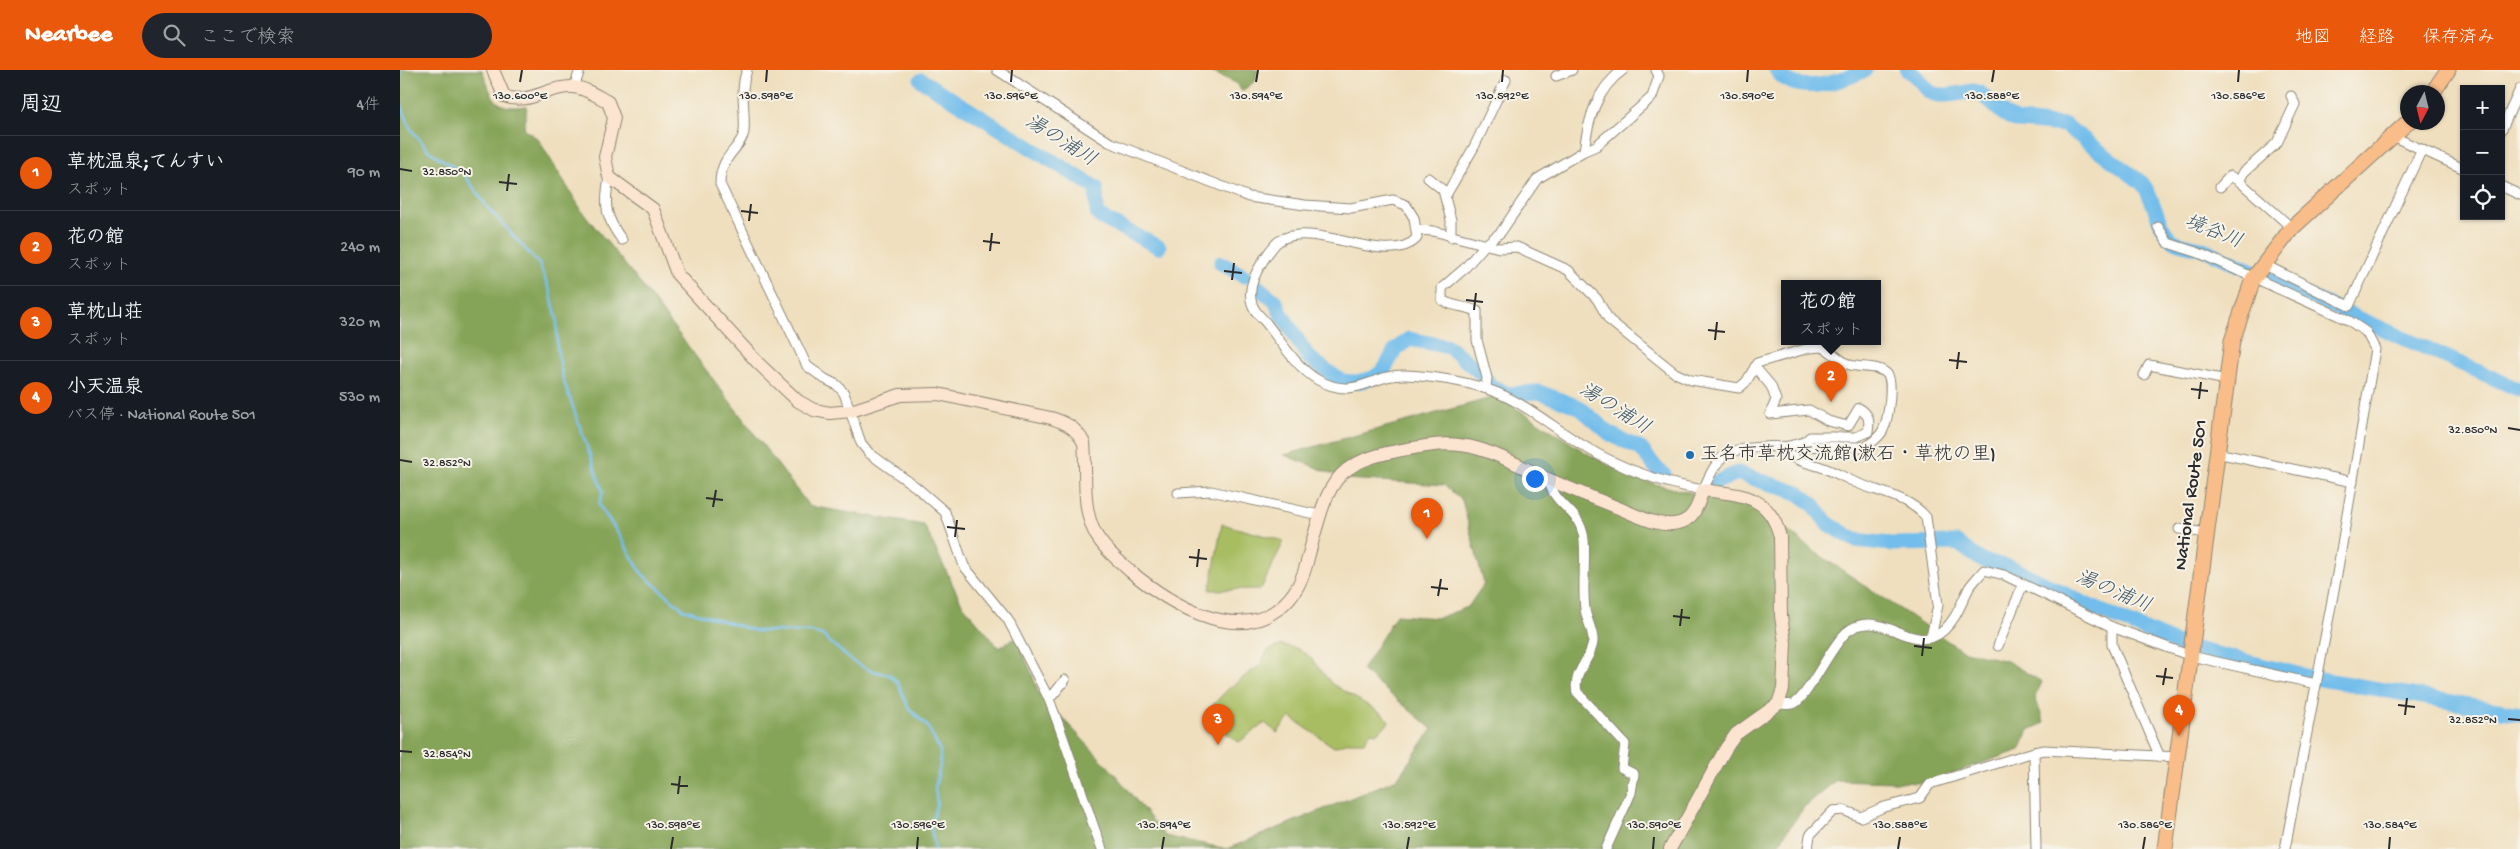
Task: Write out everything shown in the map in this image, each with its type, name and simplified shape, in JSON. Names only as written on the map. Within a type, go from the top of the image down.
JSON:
[{"type":"highway","points":[[2438,85],[2448,70]]},
{"type":"highway","name":"National Route 501","points":[[2164,849],[2232,341],[2258,271],[2292,228],[2400,129]]},
{"type":"street","points":[[493,70],[504,96],[516,100],[562,87],[574,87],[608,102],[614,118],[605,157],[609,177],[606,193],[608,218],[622,240]]},
{"type":"street","points":[[574,87],[580,70]]},
{"type":"street","points":[[747,70],[743,90],[744,134],[724,162],[720,173],[720,184],[807,366],[819,376],[837,385],[844,393],[861,442],[869,453],[916,487],[945,512],[964,566],[1008,620],[1048,697],[1102,849]]},
{"type":"street","points":[[997,70],[1109,142],[1240,193],[1268,201],[1351,208],[1393,200],[1406,205],[1414,218],[1417,230],[1417,238],[1412,244],[1384,248],[1316,235],[1295,236],[1279,241],[1262,262],[1253,279],[1250,292],[1254,310],[1305,370],[1318,380],[1351,389],[1404,375],[1486,383],[1588,449],[1628,469],[1678,486],[1752,498],[1761,503],[1777,524],[1780,537],[1781,616],[1785,643],[1785,670],[1778,704]]},
{"type":"street","points":[[1556,76],[1572,70]]},
{"type":"street","points":[[1584,151],[1586,133],[1598,98],[1612,78],[1623,70]]},
{"type":"street","points":[[1486,383],[1477,340],[1477,311],[1467,307],[1448,304],[1442,300],[1442,288],[1464,269],[1484,245],[1501,232],[1537,179],[1596,146],[1652,97],[1659,76],[1656,70]]},
{"type":"street","points":[[1445,197],[1474,147],[1506,80]]},
{"type":"street","points":[[2505,121],[2520,89]]},
{"type":"street","points":[[2238,181],[2244,172],[2277,143],[2296,104],[2291,96]]},
{"type":"street","points":[[2392,136],[2460,167]]},
{"type":"street","points":[[2158,227],[2168,243],[2258,271],[2350,306],[2422,149]]},
{"type":"street","points":[[2220,187],[2230,176],[2292,228]]},
{"type":"street","points":[[609,177],[653,208],[677,274],[758,363],[791,395],[814,410],[830,413],[851,411],[900,396],[938,394],[1051,418],[1068,424],[1079,434],[1084,443],[1088,512],[1095,533],[1106,549],[1140,580],[1173,602],[1197,614],[1214,618],[1241,622],[1259,619],[1276,611],[1293,597],[1307,563],[1319,515],[1330,487],[1342,472],[1351,465],[1377,456],[1429,446],[1457,444],[1477,447],[1637,516],[1669,524],[1679,523],[1694,513],[1710,473],[1726,454],[1748,448],[1866,446],[1883,431],[1889,403],[1890,379],[1886,372],[1875,368],[1849,364],[1828,349],[1821,347],[1757,363],[1746,382],[1740,388],[1692,380],[1675,373],[1609,320],[1597,299],[1568,270],[1517,248],[1484,245],[1434,231],[1417,230]]},
{"type":"street","points":[[1428,178],[1443,190],[1451,220],[1451,236]]},
{"type":"street","points":[[2505,188],[2520,195]]},
{"type":"street","points":[[2258,271],[2348,320],[2366,332],[2375,349],[2317,680],[2285,849]]},
{"type":"street","points":[[2144,375],[2150,365],[2227,380]]},
{"type":"street","points":[[1755,367],[1770,386],[1776,400],[1770,414],[1809,410],[1828,421],[1848,426],[1859,408],[1866,412],[1870,420],[1868,432],[1856,438],[1810,437],[1804,442],[1789,446]]},
{"type":"street","points":[[1789,446],[1788,454],[1793,459],[1822,467],[1858,484],[1897,498],[1919,509],[1926,517],[1938,605],[1931,638]]},
{"type":"street","points":[[2218,453],[2352,482]]},
{"type":"street","points":[[1548,479],[1552,493],[1580,522],[1584,539],[1582,581],[1585,611],[1594,642],[1575,683],[1577,692],[1625,744],[1622,768],[1634,774],[1631,793],[1606,849]]},
{"type":"street","points":[[1178,493],[1211,491],[1319,515]]},
{"type":"street","points":[[2179,529],[2207,532]]},
{"type":"street","points":[[1670,849],[1726,748],[1736,734],[1778,704],[1794,704],[1803,697],[1814,676],[1846,632],[1860,623],[1874,622],[1901,634],[1931,638],[1943,632],[1958,613],[1970,586],[1984,570],[2004,575],[2112,627],[2191,651],[2317,680]]},
{"type":"street","points":[[1998,646],[2023,584]]},
{"type":"street","points":[[2112,627],[2112,645],[2160,757]]},
{"type":"street","points":[[1048,697],[1053,695],[1065,680]]},
{"type":"street","points":[[1808,849],[1810,835],[1833,811],[1843,810],[1861,817],[1884,807],[1920,798],[1930,784],[2034,752],[2044,750],[2160,757],[2177,756]]},
{"type":"street","points":[[2034,752],[2036,849]]},
{"type":"green space","points":[[400,70],[482,70],[492,95],[501,104],[516,107],[527,106],[524,129],[538,139],[582,211],[644,288],[809,506],[924,525],[962,604],[999,648],[1015,638],[1031,671],[1038,692],[1114,773],[1165,836],[1227,849],[400,849]]},
{"type":"green space","points":[[1207,70],[1258,70],[1255,81],[1242,91],[1236,83]]},
{"type":"green space","points":[[1495,397],[1601,461],[1632,476],[1648,482],[1698,494],[1749,503],[1758,507],[1815,552],[1961,650],[2007,661],[2042,682],[2035,697],[2044,723],[2029,730],[2020,750],[1923,783],[1836,780],[1804,807],[1775,849],[1227,849],[1397,779],[1432,729],[1362,670],[1396,615],[1438,618],[1468,607],[1484,584],[1462,500],[1444,485],[1346,479],[1284,455]]},
{"type":"green space","points":[[1222,524],[1284,541],[1261,589],[1210,590]]},
{"type":"green space","points":[[1282,645],[1296,648],[1309,656],[1332,684],[1384,715],[1389,721],[1387,725],[1377,733],[1371,732],[1364,742],[1349,742],[1334,747],[1290,717],[1277,733],[1265,723],[1239,742],[1230,736],[1221,728],[1211,707],[1228,689],[1260,665],[1268,650]]},
{"type":"waterway","name":"境谷川","points":[[1776,70],[1785,79],[1806,85],[1831,83],[1865,70]]},
{"type":"waterway","name":"境谷川","points":[[1907,70],[1934,94],[1945,95],[1974,91],[1980,93],[2005,115],[2017,121],[2065,125],[2142,183],[2150,197],[2160,223],[2174,241],[2201,248],[2520,390]]},
{"type":"waterway","points":[[400,72],[400,98]]},
{"type":"waterway","name":"湯の浦川","points":[[921,80],[1096,188],[1097,213],[1100,217],[1159,247]]},
{"type":"waterway","points":[[400,101],[410,128],[429,151],[464,174],[487,207],[539,264],[550,291],[557,319],[557,347],[563,379],[603,492],[599,505],[642,574],[683,609],[756,631],[811,632],[822,635],[852,661],[869,670],[890,675],[898,683],[908,707],[928,727],[940,751],[940,765],[935,788],[937,803],[931,827],[935,849]]},
{"type":"waterway","name":"湯の浦川","points":[[1221,263],[1244,276]]},
{"type":"waterway","name":"湯の浦川","points":[[1257,286],[1276,302],[1308,357],[1341,381],[1357,382],[1373,378],[1384,370],[1395,350],[1409,339],[1449,347],[1482,374],[1491,386],[1508,394],[1539,392],[1579,407],[1610,434],[1641,449],[1657,469],[1664,474]]},
{"type":"waterway","name":"湯の浦川","points":[[1715,483],[1737,473],[1798,493],[1814,505],[1827,523],[1855,540],[1891,544],[1957,543],[1981,560],[2013,568],[2085,604],[2180,645],[2309,677],[2520,714]]},
{"type":"place","name":"花の館","points":[[1831,402]]},
{"type":"place","name":"玉名市草枕交流館(漱石・草枕の里)","points":[[1690,455]]},
{"type":"place","name":"草枕温泉;てんすい","points":[[1427,539]]},
{"type":"place","name":"小天温泉","points":[[2179,736]]},
{"type":"place","name":"草枕山荘","points":[[1218,745]]}]
